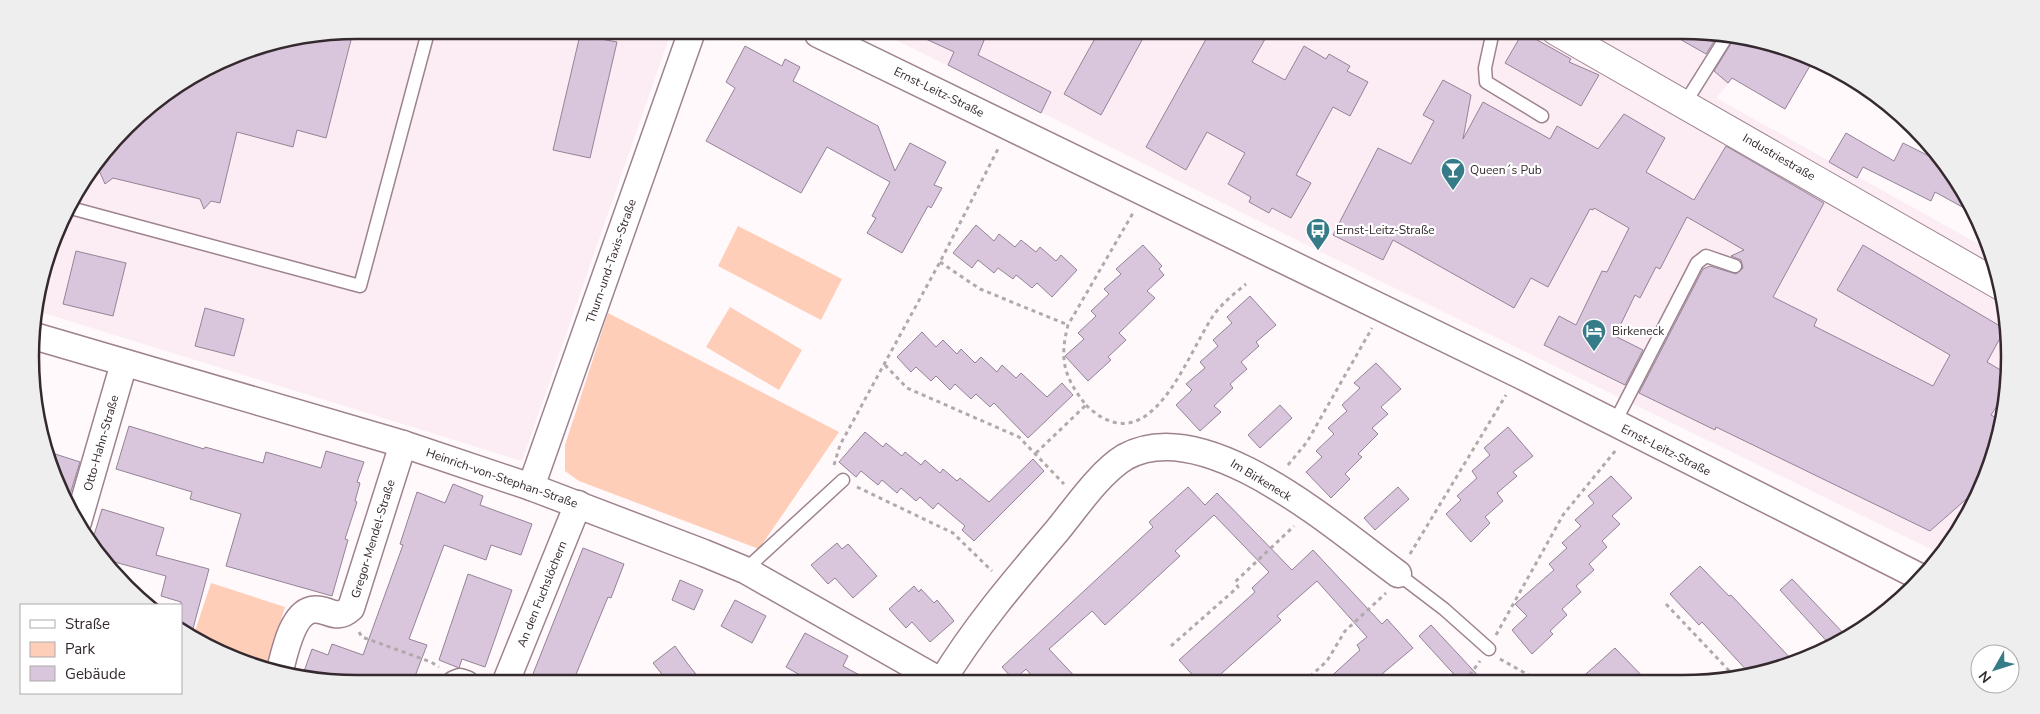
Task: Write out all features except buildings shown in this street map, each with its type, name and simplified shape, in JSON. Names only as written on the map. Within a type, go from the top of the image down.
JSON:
[{"type":"street","name":"Thurn-und-Taxis-Straße","points":[[531,487],[689,39]]},
{"type":"street","name":"Ernst-Leitz-Straße","points":[[828,39],[1518,374],[1915,574]]},
{"type":"street","name":"Industriestraße","points":[[1570,39],[1685,103],[1992,281]]},
{"type":"street","name":"Heinrich-von-Stephan-Straße","points":[[39,338],[403,444],[578,504],[745,570],[930,675]]},
{"type":"street","name":"Otto-Hahn-Straße","points":[[80,514],[124,363]]},
{"type":"street","name":"Gregor-Mendel-Straße","points":[[281,665],[296,622],[304,614],[313,610],[345,614],[351,608],[403,444]]},
{"type":"street","name":"Im Birkeneck","points":[[946,675],[966,643],[1009,587],[1081,502],[1115,464],[1138,451],[1158,447],[1197,449],[1242,467],[1311,511],[1400,576]]},
{"type":"street","name":"An den Fuchslöchern","points":[[509,675],[578,504]]},
{"type":"lane","points":[[75,209],[360,286],[426,39]]},
{"type":"lane","points":[[1491,39],[1485,68],[1486,82],[1542,116]]},
{"type":"lane","points":[[1685,103],[1724,41]]},
{"type":"lane","points":[[1623,428],[1697,263],[1706,256],[1735,266]]},
{"type":"lane","points":[[745,570],[843,480]]},
{"type":"lane","name":"Im Birkeneck","points":[[1400,576],[1444,609],[1489,649]]},
{"type":"path","points":[[1009,126],[940,262],[840,445],[834,469],[843,480],[953,533],[1009,587]]},
{"type":"path","points":[[1145,193],[1068,325],[1064,339],[1063,363],[1074,388],[1086,405],[1097,414],[1121,423],[1131,423],[1149,414],[1169,392],[1218,308],[1246,284]]},
{"type":"path","points":[[940,262],[980,289],[1068,325]]},
{"type":"path","points":[[1271,485],[1307,442],[1383,309]]},
{"type":"path","points":[[885,364],[907,388],[1019,437],[1081,502]]},
{"type":"path","points":[[1312,675],[1327,661],[1345,631],[1400,576],[1518,374]]},
{"type":"path","points":[[1036,453],[1086,405]]},
{"type":"path","points":[[1470,675],[1489,649],[1568,508],[1623,428]]},
{"type":"path","points":[[1171,646],[1238,587],[1235,582],[1311,511]]},
{"type":"path","points":[[1666,604],[1730,672]]},
{"type":"path","points":[[345,614],[362,637],[431,662],[449,675]]},
{"type":"path","points":[[1489,649],[1506,663],[1528,675]]},
{"type":"shaded area","points":[[336,39],[669,39],[522,461],[42,312],[50,275],[63,235],[92,180],[132,132],[180,92],[235,63],[295,45]]},
{"type":"shaded area","points":[[894,39],[1704,39],[1725,41],[1758,48],[1716,98],[1981,245],[1995,295],[2001,336],[1999,399],[1990,439],[1977,479],[1968,498],[1948,534],[1935,551],[1327,255]]},
{"type":"green space","points":[[738,226],[842,279],[821,320],[718,266]]},
{"type":"green space","points":[[730,307],[802,350],[779,390],[706,347]]},
{"type":"green space","points":[[608,313],[839,432],[759,549],[579,481],[565,471],[565,445]]},
{"type":"green space","points":[[211,583],[285,607],[268,662],[235,651],[195,631]]},
{"type":"place","name":"Queen´s Pub","points":[[1453,191]]},
{"type":"place","name":"Ernst-Leitz-Straße","points":[[1318,251]]},
{"type":"place","name":"Birkeneck","points":[[1594,352]]}]
